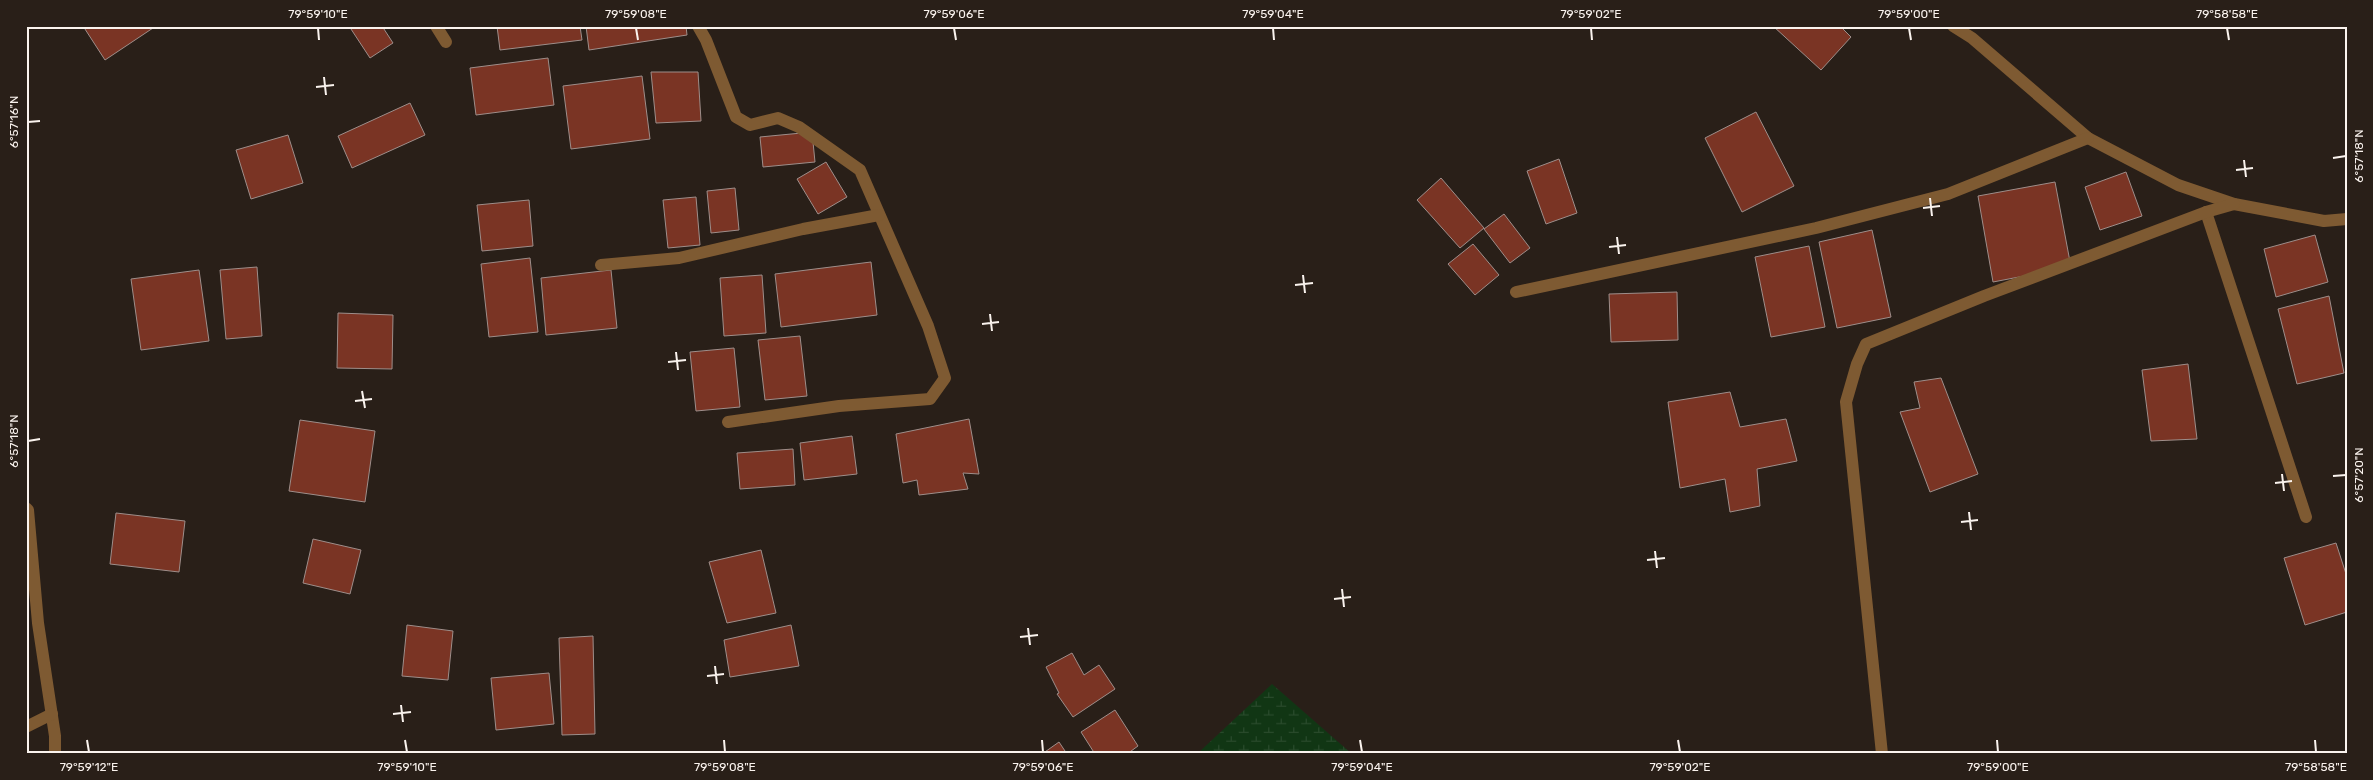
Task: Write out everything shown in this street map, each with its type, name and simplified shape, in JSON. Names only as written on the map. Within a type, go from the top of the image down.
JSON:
[{"type":"street","points":[[436,26],[446,42]]},
{"type":"street","points":[[698,26],[706,40],[736,117],[750,125],[778,118],[799,126],[860,170],[928,326],[945,378],[930,399],[839,406],[728,422]]},
{"type":"street","points":[[1953,26],[1972,38],[2088,138],[2178,185],[2234,204],[2324,221],[2347,219]]},
{"type":"street","points":[[1516,292],[1816,228],[1948,194],[2088,138]]},
{"type":"street","points":[[1882,754],[1846,402],[1857,364],[1866,344],[1984,296],[2206,212],[2234,204]]},
{"type":"street","points":[[2206,212],[2306,516]]},
{"type":"street","points":[[602,266],[679,258],[803,229],[879,215]]},
{"type":"street","points":[[26,508],[28,510],[38,623],[52,714],[55,754]]},
{"type":"street","points":[[26,727],[52,714]]},
{"type":"green space","points":[[1272,684],[1352,754],[1197,754]]},
{"type":"building","points":[[83,26],[156,26],[105,60]]},
{"type":"building","points":[[349,26],[382,26],[393,43],[370,58]]},
{"type":"building","points":[[497,26],[580,26],[582,40],[500,50]]},
{"type":"building","points":[[586,26],[686,26],[687,35],[589,50]]},
{"type":"building","points":[[1773,26],[1840,26],[1851,37],[1821,70]]},
{"type":"building","points":[[548,58],[554,105],[476,115],[470,68]]},
{"type":"building","points":[[651,72],[698,72],[701,121],[656,123]]},
{"type":"building","points":[[642,76],[650,139],[571,149],[563,86]]},
{"type":"building","points":[[410,103],[425,135],[352,168],[338,136]]},
{"type":"building","points":[[1756,112],[1794,186],[1742,212],[1705,138]]},
{"type":"building","points":[[812,132],[815,162],[763,167],[760,137]]},
{"type":"building","points":[[288,135],[303,183],[251,199],[236,150]]},
{"type":"building","points":[[1559,159],[1577,213],[1546,224],[1527,171]]},
{"type":"building","points":[[826,162],[847,197],[818,214],[797,179]]},
{"type":"building","points":[[2126,172],[2142,216],[2100,230],[2085,187]]},
{"type":"building","points":[[1441,178],[1484,228],[1460,248],[1417,200]]},
{"type":"building","points":[[2055,182],[2071,267],[1993,282],[1978,196]]},
{"type":"building","points":[[735,188],[739,230],[711,233],[707,191]]},
{"type":"building","points":[[696,197],[700,245],[668,248],[663,200]]},
{"type":"building","points":[[529,200],[533,246],[482,251],[477,205]]},
{"type":"building","points":[[1504,214],[1530,248],[1510,263],[1484,229]]},
{"type":"building","points":[[1872,230],[1891,317],[1837,328],[1819,242]]},
{"type":"building","points":[[2315,235],[2328,282],[2276,297],[2264,249]]},
{"type":"building","points":[[1473,244],[1499,275],[1475,295],[1448,264]]},
{"type":"building","points":[[1809,246],[1825,327],[1771,337],[1755,257]]},
{"type":"building","points":[[530,258],[538,332],[489,337],[481,264]]},
{"type":"building","points":[[871,262],[877,315],[781,327],[775,274]]},
{"type":"building","points":[[257,267],[262,336],[226,339],[220,270]]},
{"type":"building","points":[[199,270],[209,341],[141,350],[131,279]]},
{"type":"building","points":[[611,270],[617,328],[546,335],[541,278]]},
{"type":"building","points":[[762,275],[766,333],[724,336],[720,278]]},
{"type":"building","points":[[1677,292],[1678,340],[1611,342],[1609,294]]},
{"type":"building","points":[[2329,296],[2344,373],[2297,384],[2278,309]]},
{"type":"building","points":[[338,313],[393,315],[392,369],[337,368]]},
{"type":"building","points":[[800,336],[807,396],[765,400],[758,340]]},
{"type":"building","points":[[734,348],[740,407],[696,411],[690,352]]},
{"type":"building","points":[[2188,364],[2197,439],[2151,441],[2142,370]]},
{"type":"building","points":[[1941,378],[1978,474],[1930,492],[1900,412],[1920,408],[1914,382]]},
{"type":"building","points":[[1730,392],[1740,427],[1786,419],[1797,461],[1757,469],[1760,506],[1730,512],[1725,479],[1680,488],[1668,402]]},
{"type":"building","points":[[969,419],[979,474],[963,473],[968,489],[919,495],[917,480],[903,483],[896,434]]},
{"type":"building","points":[[300,420],[375,431],[365,502],[289,491]]},
{"type":"building","points":[[852,436],[857,474],[804,480],[800,443]]},
{"type":"building","points":[[793,449],[795,485],[740,489],[737,453]]},
{"type":"building","points":[[116,513],[185,521],[179,572],[110,564]]},
{"type":"building","points":[[313,539],[361,550],[350,594],[303,583]]},
{"type":"building","points":[[2336,543],[2347,577],[2347,612],[2305,625],[2284,558]]},
{"type":"building","points":[[761,550],[776,613],[727,623],[709,562]]},
{"type":"building","points":[[407,625],[453,631],[448,680],[402,676]]},
{"type":"building","points":[[791,625],[799,666],[730,677],[724,640]]},
{"type":"building","points":[[593,636],[595,734],[562,735],[559,638]]},
{"type":"building","points":[[1072,653],[1084,675],[1099,665],[1115,689],[1073,717],[1057,694],[1059,693],[1046,667]]},
{"type":"building","points":[[549,673],[554,724],[496,730],[491,678]]},
{"type":"building","points":[[1115,710],[1138,746],[1127,754],[1095,754],[1081,732]]},
{"type":"building","points":[[1059,742],[1067,754],[1042,754]]}]
